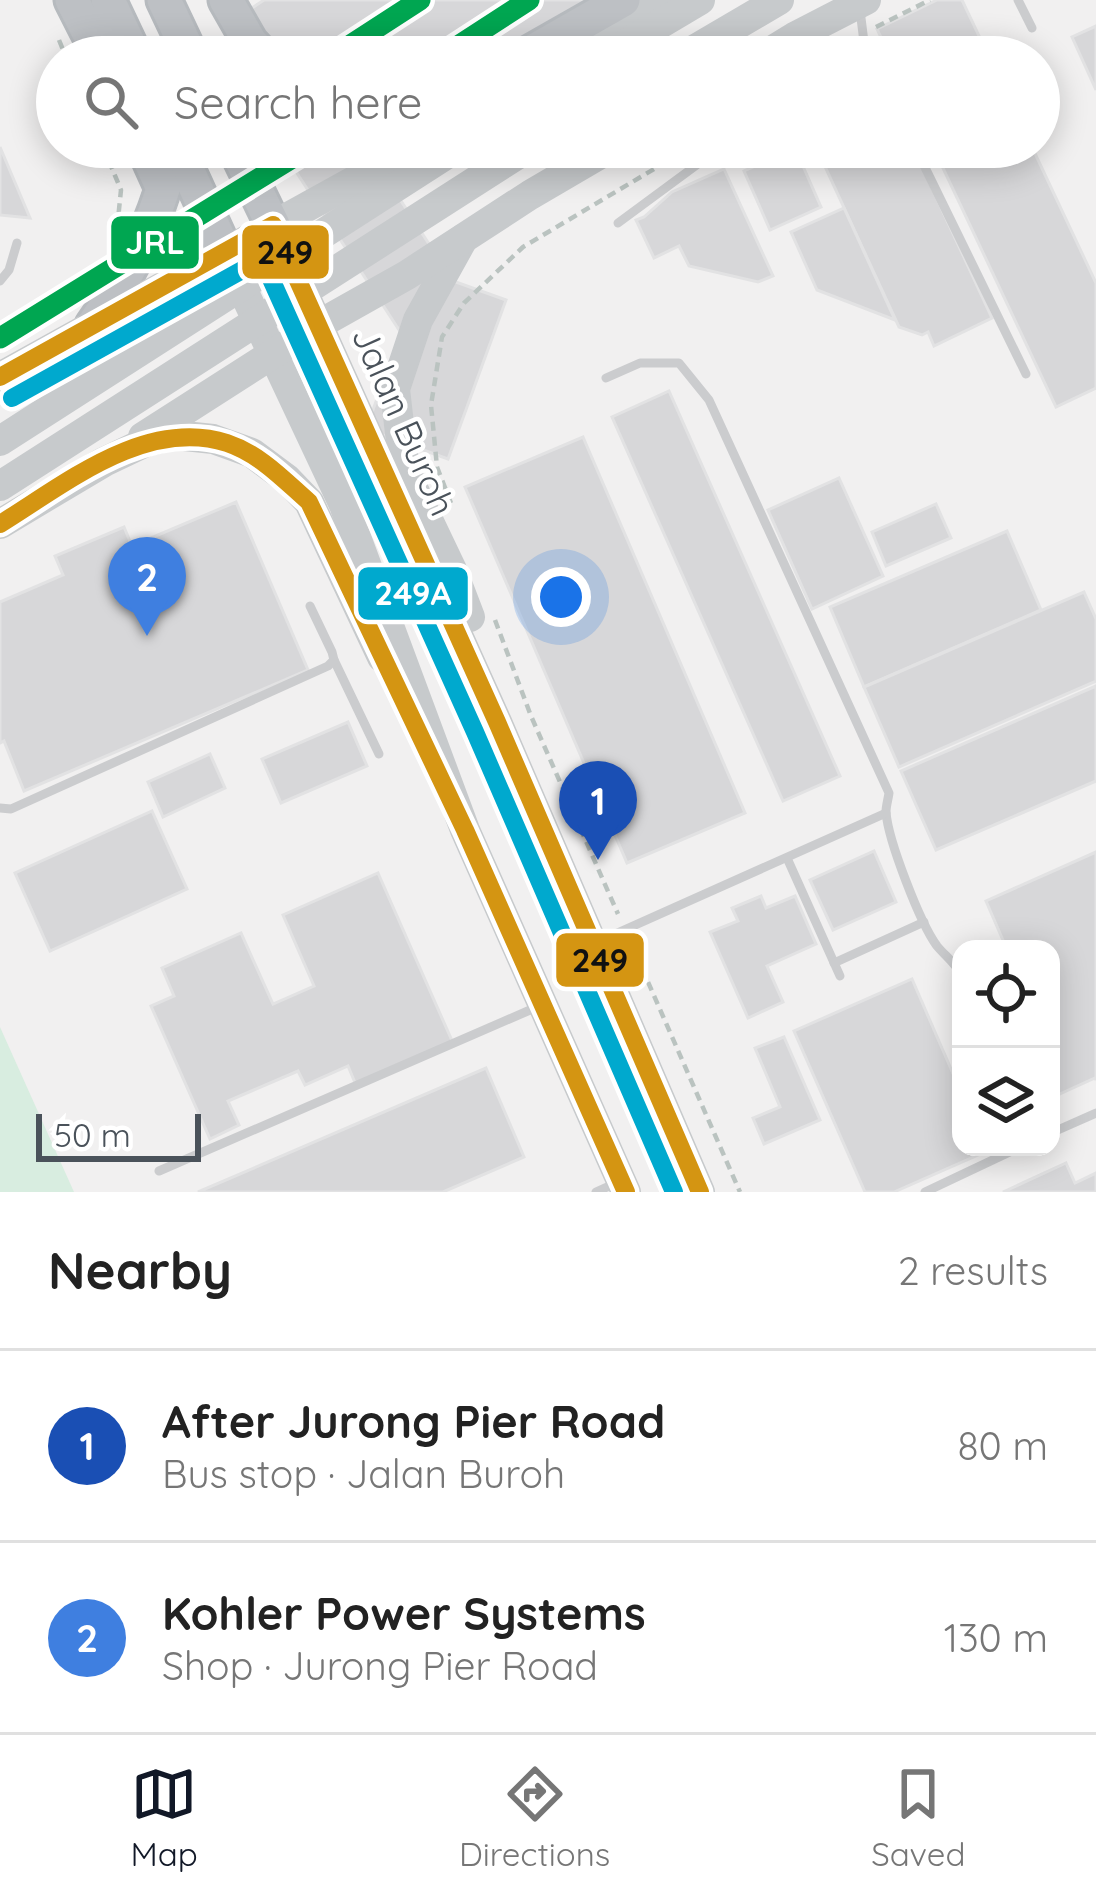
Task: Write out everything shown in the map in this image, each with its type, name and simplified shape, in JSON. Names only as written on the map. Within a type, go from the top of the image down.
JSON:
[{"type":"highway","points":[[73,0],[91,36]]},
{"type":"highway","points":[[108,0],[125,36]]},
{"type":"highway","points":[[164,0],[181,36]]},
{"type":"highway","points":[[226,0],[247,36]]},
{"type":"highway","points":[[560,36],[623,0]]},
{"type":"highway","points":[[94,325],[124,282],[148,235],[163,189],[154,168]]},
{"type":"highway","points":[[187,168],[225,252]]},
{"type":"highway","name":"Jalan Buroh","points":[[245,168],[273,225]]},
{"type":"main road","points":[[599,36],[656,0]]},
{"type":"main road","points":[[639,36],[700,0]]},
{"type":"main road","points":[[718,36],[779,0]]},
{"type":"main road","points":[[796,36],[862,2]]},
{"type":"main road","points":[[0,377],[377,168]]},
{"type":"main road","points":[[0,441],[425,168]]},
{"type":"main road","points":[[0,485],[497,168]]},
{"type":"main road","points":[[0,524],[579,168]]},
{"type":"main road","name":"Jalan Buroh","points":[[273,225],[497,722],[700,1192]]},
{"type":"main road","points":[[463,239],[418,320],[395,389],[410,482],[476,631],[497,722]]},
{"type":"main road","points":[[225,252],[344,505],[465,830]]},
{"type":"main road","points":[[156,290],[318,325]]},
{"type":"main road","points":[[104,462],[148,441],[175,435],[213,439],[252,453],[309,502],[465,830],[542,1005],[614,1188]]},
{"type":"lane","points":[[1018,0],[1032,28]]},
{"type":"lane","points":[[862,2],[864,36]]},
{"type":"lane","points":[[618,223],[693,168]]},
{"type":"lane","points":[[925,168],[1026,374]]},
{"type":"lane","points":[[0,281],[9,270],[17,243]]},
{"type":"lane","points":[[606,378],[640,363],[680,363],[709,400],[889,794],[886,814],[924,922],[938,947],[952,959]]},
{"type":"lane","points":[[310,606],[379,754]]},
{"type":"lane","points":[[0,808],[11,809],[334,660]]},
{"type":"lane","points":[[595,944],[886,814]]},
{"type":"lane","points":[[787,858],[840,976]]},
{"type":"lane","points":[[834,963],[924,922]]},
{"type":"lane","points":[[159,1171],[542,1005]]},
{"type":"lane","points":[[1060,1129],[1096,1113]]},
{"type":"lane","points":[[925,1192],[1001,1156]]},
{"type":"path","points":[[112,168],[121,190],[117,229]]},
{"type":"path","points":[[453,508],[437,467],[431,405],[442,337],[464,303],[524,247],[656,168]]},
{"type":"path","points":[[0,338],[104,269]]},
{"type":"path","points":[[492,612],[531,716],[740,1192]]},
{"type":"green space","points":[[0,1027],[74,1192],[0,1192]]},
{"type":"building","points":[[264,0],[601,0],[545,36],[231,36],[225,26]]},
{"type":"building","points":[[937,0],[962,0],[979,36],[880,36],[877,29]]},
{"type":"building","points":[[1096,26],[1096,90],[1072,37]]},
{"type":"building","points":[[0,147],[30,218],[0,215]]},
{"type":"building","points":[[294,168],[380,168],[453,281],[506,300],[448,459],[366,429],[401,333]]},
{"type":"building","points":[[804,168],[821,207],[770,230],[744,171]]},
{"type":"building","points":[[826,168],[923,168],[992,318],[934,346],[928,332],[922,335],[899,327]]},
{"type":"building","points":[[943,168],[1042,168],[1096,283],[1096,388],[1056,407]]},
{"type":"building","points":[[724,169],[773,276],[758,282],[689,266],[679,246],[654,258],[636,220],[672,192]]},
{"type":"building","points":[[844,208],[895,320],[817,290],[791,232]]},
{"type":"building","points":[[669,391],[840,776],[783,801],[612,417]]},
{"type":"building","points":[[583,437],[745,813],[627,863],[465,487]]},
{"type":"building","points":[[839,478],[883,576],[812,609],[768,510]]},
{"type":"building","points":[[236,502],[308,670],[24,791],[4,741],[0,743],[0,602],[63,575],[55,556],[124,527],[132,546]]},
{"type":"building","points":[[936,504],[951,538],[886,566],[872,532]]},
{"type":"building","points":[[1007,531],[1041,610],[864,687],[830,607]]},
{"type":"building","points":[[1084,592],[1096,619],[1096,681],[899,767],[864,687]]},
{"type":"building","points":[[1096,686],[1096,781],[936,850],[901,771]]},
{"type":"building","points":[[348,722],[367,766],[281,803],[262,759]]},
{"type":"building","points":[[210,754],[225,788],[163,817],[148,782]]},
{"type":"building","points":[[152,811],[187,889],[50,951],[15,873]]},
{"type":"building","points":[[874,851],[896,902],[833,930],[810,880]]},
{"type":"building","points":[[1096,852],[1096,1080],[1060,1094],[1060,940],[1003,940],[986,901]]},
{"type":"building","points":[[378,873],[453,1043],[356,1085],[348,1066],[305,1085],[298,1071],[228,1101],[239,1125],[210,1139],[151,1006],[174,996],[162,968],[241,933],[273,1004],[314,986],[283,915]]},
{"type":"building","points":[[761,896],[766,908],[795,896],[816,944],[767,966],[783,1002],[748,1018],[710,932],[738,921],[732,908]]},
{"type":"building","points":[[912,979],[952,1071],[952,1156],[976,1156],[894,1192],[865,1192],[794,1031]]},
{"type":"building","points":[[784,1037],[820,1120],[764,1144],[753,1118],[780,1107],[755,1048]]},
{"type":"building","points":[[486,1068],[524,1157],[443,1192],[198,1192]]},
{"type":"building","points":[[1066,1163],[1075,1183],[1096,1173],[1096,1192],[1003,1192]]},
{"type":"transit line","name":"JRL","points":[[364,36],[420,0]]},
{"type":"transit line","name":"JRL","points":[[473,36],[529,0]]},
{"type":"transit line","name":"JRL","points":[[0,338],[276,168]]},
{"type":"transit line","name":"249","points":[[0,377],[273,225],[497,722],[700,1192]]},
{"type":"transit line","name":"249A","points":[[12,398],[262,259],[475,732],[674,1192]]},
{"type":"transit line","name":"249","points":[[0,524],[108,459],[166,439],[197,437],[239,448],[271,468],[309,502],[465,830],[626,1192]]},
{"type":"place","name":"Kohler Power Systems","points":[[147,636]]},
{"type":"place","name":"After Jurong Pier Road","points":[[598,860]]}]
